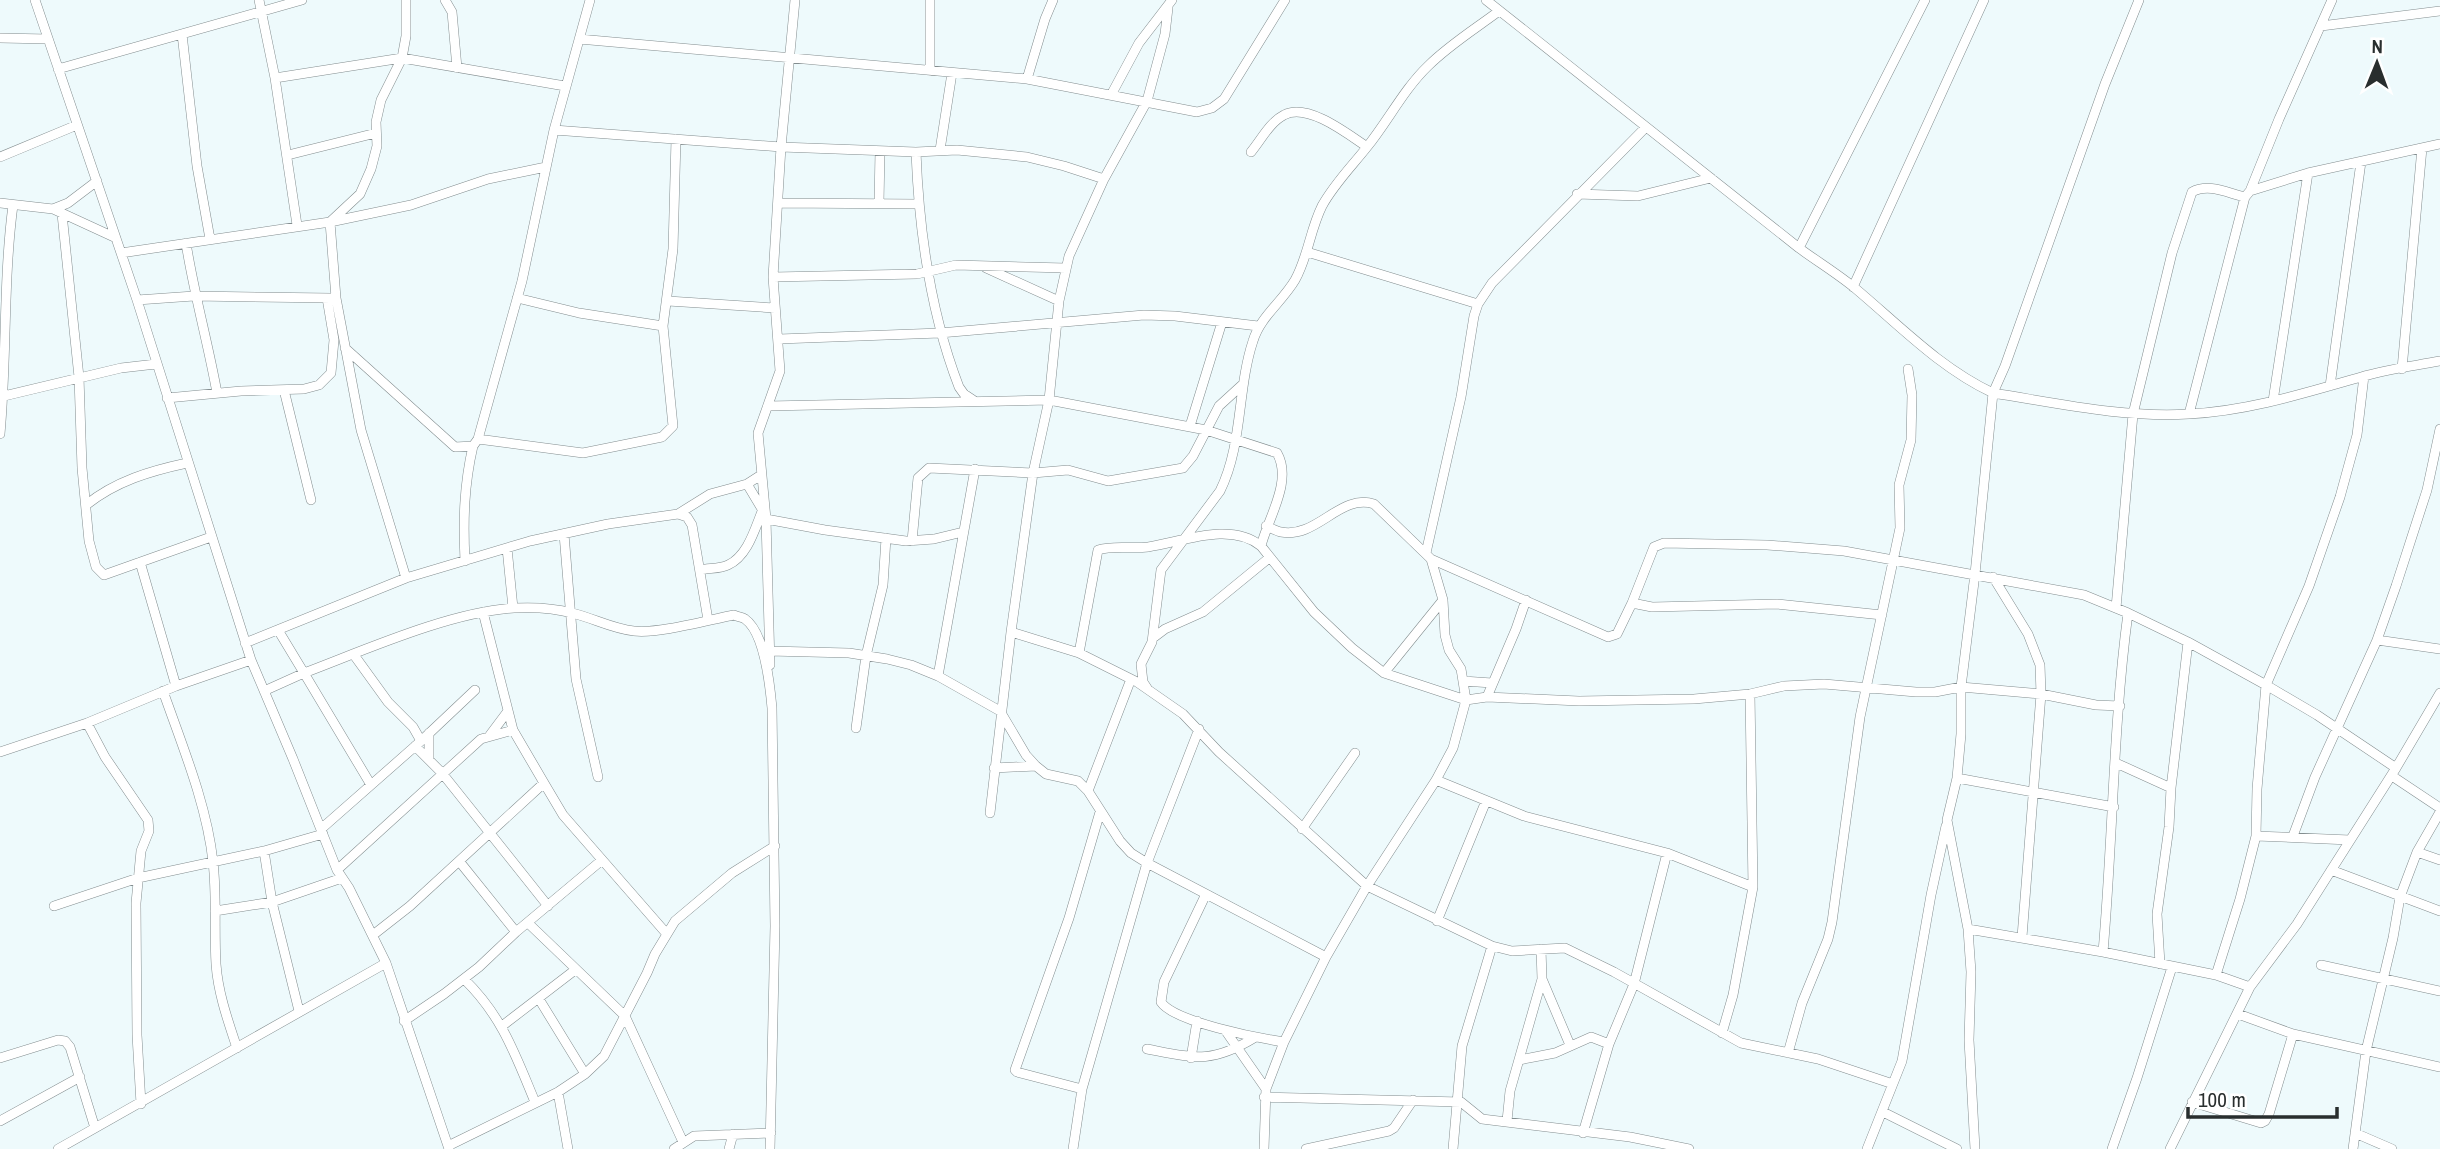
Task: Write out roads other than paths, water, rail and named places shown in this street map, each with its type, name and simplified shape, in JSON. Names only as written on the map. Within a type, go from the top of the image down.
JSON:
[{"type":"street","points":[[35,0],[137,300],[251,660],[340,874],[386,962],[448,1147],[558,1092],[585,1074],[604,1056],[666,933],[675,921],[732,873],[775,846]]},
{"type":"street","points":[[58,69],[182,34],[260,5],[302,0]]},
{"type":"street","points":[[167,398],[304,389],[319,385],[331,373],[334,340],[330,222],[360,194],[374,157],[376,122],[382,100],[402,58],[406,36],[406,0]]},
{"type":"street","points":[[444,0],[452,12],[457,68]]},
{"type":"street","points":[[465,561],[462,515],[466,478],[517,298],[554,130],[590,0]]},
{"type":"street","points":[[771,1149],[775,770],[758,433],[780,371],[773,277],[781,147],[796,0]]},
{"type":"street","points":[[930,0],[930,71]]},
{"type":"street","points":[[1027,79],[1053,0]]},
{"type":"street","points":[[579,39],[1027,79],[1197,112],[1212,108],[1224,99],[1285,0]]},
{"type":"street","points":[[1486,0],[1799,248],[1853,287],[1938,360],[1970,382],[1993,393],[2133,414],[2189,414],[2244,408],[2364,376],[2440,361]]},
{"type":"street","points":[[1799,248],[1925,0]]},
{"type":"street","points":[[1853,287],[1984,0]]},
{"type":"street","points":[[1867,1149],[1902,1061],[1908,1037],[1917,969],[1957,778],[1961,687],[1993,393],[2105,84],[2139,0]]},
{"type":"street","points":[[2189,414],[2248,194],[2278,119],[2332,0]]},
{"type":"street","points":[[1111,94],[1139,43],[1170,4]]},
{"type":"street","points":[[990,813],[1000,711],[1033,473],[1049,400],[1059,301],[1066,268],[1104,178],[1147,101],[1170,4]]},
{"type":"street","points":[[260,5],[288,155],[297,225]]},
{"type":"street","points":[[1150,691],[1143,682],[1141,664],[1153,638],[1161,570],[1225,481],[1235,441],[1242,385],[1258,326],[1289,289],[1304,263],[1321,208],[1331,190],[1390,118],[1406,91],[1427,67],[1499,10]]},
{"type":"street","points":[[2321,26],[2440,11]]},
{"type":"street","points":[[182,34],[197,166],[210,239]]},
{"type":"street","points":[[0,38],[48,39]]},
{"type":"street","points":[[275,78],[402,58],[565,86]]},
{"type":"street","points":[[940,150],[952,73]]},
{"type":"street","points":[[1251,152],[1275,122],[1284,114],[1297,111],[1337,127],[1367,147]]},
{"type":"street","points":[[0,157],[77,125]]},
{"type":"street","points":[[1264,1149],[1265,1093],[1284,1042],[1326,957],[1367,886],[1436,780],[1453,748],[1466,700],[1461,669],[1449,650],[1445,635],[1443,600],[1428,556],[1478,304],[1492,283],[1646,127]]},
{"type":"street","points":[[554,130],[781,147],[916,152],[957,150],[1027,157],[1104,178]]},
{"type":"street","points":[[288,155],[376,133]]},
{"type":"street","points":[[345,348],[455,447],[493,440],[583,453],[662,438],[673,426],[663,326],[673,249],[676,139]]},
{"type":"street","points":[[2116,608],[2133,414],[2172,253],[2192,192],[2208,187],[2248,194],[2308,173],[2440,145]]},
{"type":"street","points":[[2402,369],[2422,148]]},
{"type":"street","points":[[879,203],[880,151]]},
{"type":"street","points":[[916,152],[918,204],[940,333],[959,387],[973,400]]},
{"type":"street","points":[[2330,386],[2361,162]]},
{"type":"street","points":[[121,253],[330,222],[411,205],[488,178],[546,167]]},
{"type":"street","points":[[2273,401],[2308,173]]},
{"type":"street","points":[[1577,194],[1638,196],[1711,178]]},
{"type":"street","points":[[57,211],[97,181]]},
{"type":"street","points":[[0,203],[57,211],[116,238]]},
{"type":"street","points":[[779,203],[918,204]]},
{"type":"street","points":[[0,434],[7,253],[13,205]]},
{"type":"street","points":[[57,211],[79,377],[89,541],[99,572],[104,575],[211,537]]},
{"type":"street","points":[[186,243],[194,296],[207,339],[217,393]]},
{"type":"street","points":[[1307,251],[1478,304]]},
{"type":"street","points":[[773,277],[917,274],[956,265],[1066,268]]},
{"type":"street","points":[[981,265],[1059,301]]},
{"type":"street","points":[[137,300],[194,296],[331,298]]},
{"type":"street","points":[[331,298],[345,348],[361,430],[406,578]]},
{"type":"street","points":[[517,298],[579,313],[663,326]]},
{"type":"street","points":[[668,301],[775,308]]},
{"type":"street","points":[[779,339],[940,333],[1144,315],[1258,326]]},
{"type":"street","points":[[1190,426],[1222,322]]},
{"type":"street","points":[[2,397],[79,377],[156,364]]},
{"type":"street","points":[[1788,1053],[1802,1003],[1830,931],[1866,687],[1900,528],[1899,485],[1911,440],[1912,395],[1909,369]]},
{"type":"street","points":[[352,381],[373,374]]},
{"type":"street","points":[[2216,975],[2256,836],[2257,789],[2266,685],[2309,586],[2340,497],[2357,435],[2364,376]]},
{"type":"street","points":[[912,541],[918,478],[929,468],[1033,473],[1068,470],[1108,481],[1183,468],[1194,456],[1219,406],[1242,385]]},
{"type":"street","points":[[284,390],[311,500]]},
{"type":"street","points":[[768,405],[1049,400],[1206,430],[1277,453],[1282,478],[1261,546]]},
{"type":"street","points":[[482,424],[493,440]]},
{"type":"street","points":[[2293,836],[2337,728],[2377,640],[2427,490],[2440,429]]},
{"type":"street","points":[[86,505],[106,490],[129,479],[187,463]]},
{"type":"street","points":[[938,676],[975,470]]},
{"type":"street","points":[[245,643],[406,578],[564,534],[608,524],[678,514],[710,494],[747,484],[761,475]]},
{"type":"street","points":[[747,484],[764,511],[912,541],[963,532]]},
{"type":"street","points":[[1266,526],[1281,532],[1305,530],[1352,503],[1367,501],[1374,504],[1428,556],[1608,637],[1617,634],[1654,547],[1664,544],[1821,548],[1865,554],[2084,595],[2188,642],[2266,685],[2337,728],[2440,810],[2417,852],[2400,897],[2393,938],[2365,1051],[2353,1149]]},
{"type":"street","points":[[700,570],[727,566],[738,558],[764,511]]},
{"type":"street","points":[[678,514],[687,517],[692,525],[708,620]]},
{"type":"street","points":[[564,534],[576,679],[598,777]]},
{"type":"street","points":[[1079,653],[1098,550],[1146,547],[1208,535],[1239,536],[1250,537],[1261,546],[1314,612],[1352,648],[1384,673],[1466,700],[1487,697],[1579,701],[1694,699],[1750,694],[1784,686],[1824,684],[1916,692],[1961,687],[2041,694],[2096,705],[2120,706]]},
{"type":"street","points":[[856,728],[866,656],[883,585],[887,538]]},
{"type":"street","points":[[507,548],[513,608]]},
{"type":"street","points":[[1153,638],[1165,629],[1203,612],[1269,558]]},
{"type":"street","points":[[140,562],[176,685]]},
{"type":"street","points":[[1993,577],[2028,634],[2040,665],[2041,694],[2022,937]]},
{"type":"street","points":[[1384,673],[1443,600]]},
{"type":"street","points":[[1487,697],[1526,600]]},
{"type":"street","points":[[1632,603],[1652,607],[1777,604],[1882,615]]},
{"type":"street","points":[[264,691],[304,673],[428,628],[483,612],[513,608],[570,612],[632,631],[659,629],[734,615],[745,619],[754,629],[770,681]]},
{"type":"street","points":[[483,612],[513,730],[563,815],[666,933]]},
{"type":"street","points":[[2103,952],[2128,613]]},
{"type":"street","points":[[278,630],[371,785]]},
{"type":"street","points":[[1011,632],[1079,653],[1150,691],[1199,729],[1219,752],[1367,886],[1492,946],[1512,951],[1565,948],[1741,1043],[1818,1059],[1893,1084]]},
{"type":"street","points":[[2377,640],[2440,649]]},
{"type":"street","points":[[2160,964],[2157,914],[2188,642]]},
{"type":"street","points":[[769,650],[866,656],[912,665],[938,676],[1000,711],[1026,755],[1046,774],[1079,781],[1131,853],[1326,957]]},
{"type":"street","points":[[354,655],[388,702],[413,727],[418,744],[429,760],[548,906]]},
{"type":"street","points":[[0,752],[87,723],[176,685],[251,660]]},
{"type":"street","points":[[1088,791],[1131,679]]},
{"type":"street","points":[[1463,681],[1492,683]]},
{"type":"street","points":[[54,906],[138,878],[264,851],[322,831],[475,690]]},
{"type":"street","points":[[163,691],[190,770],[210,841],[216,966],[222,1002],[237,1048]]},
{"type":"street","points":[[2170,1149],[2250,987],[2297,924],[2394,772],[2440,693]]},
{"type":"street","points":[[1722,1033],[1733,995],[1753,887],[1750,694]]},
{"type":"street","points":[[489,735],[508,711]]},
{"type":"street","points":[[87,723],[105,757],[148,820],[149,831],[141,851],[138,878],[137,1035],[141,1104]]},
{"type":"street","points":[[413,727],[431,732]]},
{"type":"street","points":[[1073,1149],[1082,1089],[1147,863],[1199,729]]},
{"type":"street","points":[[215,911],[272,902],[340,874],[442,773],[481,739],[513,730]]},
{"type":"street","points":[[429,760],[431,732]]},
{"type":"street","points":[[1302,829],[1355,753]]},
{"type":"street","points":[[2116,763],[2171,788]]},
{"type":"street","points":[[994,768],[1036,766]]},
{"type":"street","points":[[1957,778],[2114,807]]},
{"type":"street","points":[[1436,780],[1524,816],[1667,853],[1753,887]]},
{"type":"street","points":[[373,935],[410,906],[544,783]]},
{"type":"street","points":[[1437,921],[1486,801]]},
{"type":"street","points":[[1082,1089],[1015,1070],[1069,918],[1100,812]]},
{"type":"street","points":[[1947,820],[1968,929],[1971,983],[1969,1041],[1975,1149]]},
{"type":"street","points":[[2256,836],[2350,839]]},
{"type":"street","points":[[264,851],[272,902],[299,1011]]},
{"type":"street","points":[[2417,852],[2440,860]]},
{"type":"street","points":[[1583,1133],[1609,1044],[1634,984],[1667,853]]},
{"type":"street","points":[[404,1021],[464,979],[602,860]]},
{"type":"street","points":[[459,861],[516,932]]},
{"type":"street","points":[[2331,870],[2440,911]]},
{"type":"street","points":[[1206,894],[1164,982],[1161,1002],[1165,1009],[1180,1017],[1254,1038],[1284,1042]]},
{"type":"street","points":[[528,923],[625,1016],[683,1142]]},
{"type":"street","points":[[1968,929],[2216,975],[2250,987]]},
{"type":"street","points":[[1453,1149],[1462,1046],[1492,946]]},
{"type":"street","points":[[1507,1121],[1510,1091],[1542,979],[1541,949]]},
{"type":"street","points":[[58,1149],[386,962]]},
{"type":"street","points":[[2321,965],[2440,991]]},
{"type":"street","points":[[2112,1149],[2172,967]]},
{"type":"street","points":[[502,1026],[575,970]]},
{"type":"street","points":[[464,979],[502,1026],[535,1102]]},
{"type":"street","points":[[1542,979],[1570,1045]]},
{"type":"street","points":[[539,999],[585,1074]]},
{"type":"street","points":[[2238,1014],[2293,1034],[2440,1067]]},
{"type":"street","points":[[1191,1058],[1197,1021]]},
{"type":"street","points":[[1225,1029],[1239,1047],[1265,1093]]},
{"type":"street","points":[[2192,1102],[2260,1123],[2265,1121],[2293,1034]]},
{"type":"street","points":[[1519,1060],[1548,1055],[1591,1037],[1609,1044]]},
{"type":"street","points":[[1147,1049],[1191,1058],[1211,1057],[1239,1047],[1254,1038]]},
{"type":"street","points":[[0,1058],[58,1040],[65,1041],[70,1047],[95,1128]]},
{"type":"street","points":[[0,1121],[80,1077]]},
{"type":"street","points":[[558,1092],[568,1149]]},
{"type":"street","points":[[1265,1093],[1461,1102],[1482,1119],[1630,1137],[1655,1145],[1689,1149]]},
{"type":"street","points":[[1306,1149],[1389,1131],[1394,1128],[1413,1100]]},
{"type":"street","points":[[1883,1112],[1957,1149]]},
{"type":"street","points":[[674,1149],[694,1136],[771,1133]]},
{"type":"street","points":[[2355,1133],[2392,1149]]},
{"type":"street","points":[[729,1149],[733,1134]]}]
